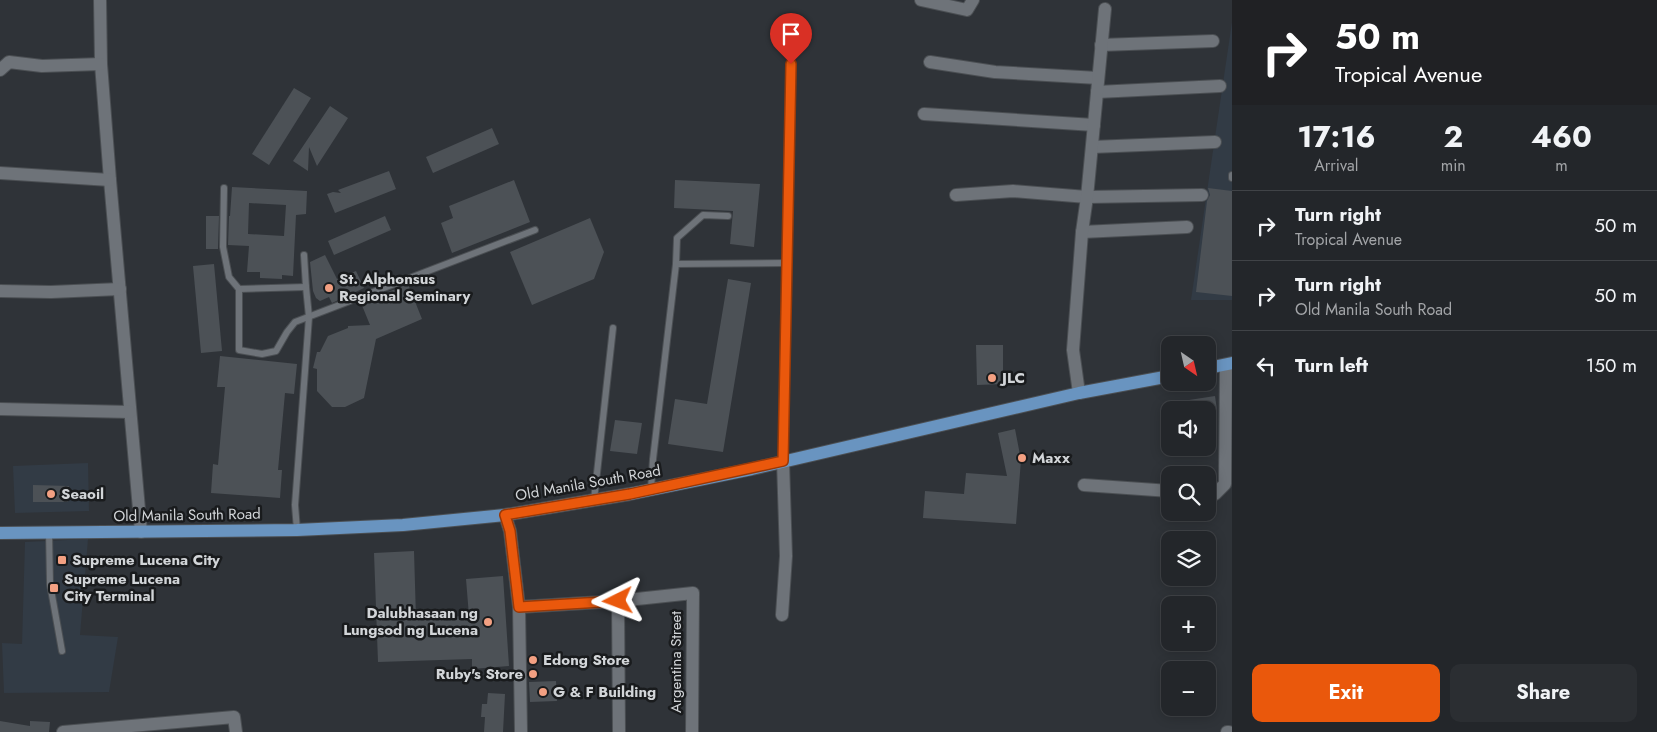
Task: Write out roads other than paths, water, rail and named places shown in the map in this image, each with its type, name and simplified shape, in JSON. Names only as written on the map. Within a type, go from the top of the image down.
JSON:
[{"type":"main road","points":[[1216,366],[1229,364]]},
{"type":"main road","name":"Old Manila South Road","points":[[0,533],[297,530],[403,526],[505,515],[652,489],[1079,393],[1161,378]]},
{"type":"street","points":[[100,0],[101,64],[141,532]]},
{"type":"street","points":[[921,0],[967,10],[973,0]]},
{"type":"street","points":[[1079,393],[1073,350],[1082,232],[1105,9]]},
{"type":"street","points":[[1101,46],[1213,41]]},
{"type":"street","points":[[0,70],[9,62],[42,66],[101,64]]},
{"type":"street","points":[[930,62],[995,72],[1098,78]]},
{"type":"street","points":[[1097,92],[1220,86]]},
{"type":"street","points":[[924,114],[1094,125]]},
{"type":"street","points":[[1092,147],[1214,142]]},
{"type":"street","points":[[0,173],[110,180]]},
{"type":"street","points":[[956,195],[1013,191],[1087,197],[1202,195]]},
{"type":"street","points":[[1082,232],[1187,227]]},
{"type":"street","points":[[0,291],[51,292],[120,289]]},
{"type":"street","points":[[1216,492],[1225,484],[1229,364]]},
{"type":"street","points":[[0,410],[130,412]]},
{"type":"street","points":[[782,615],[786,556],[783,461]]},
{"type":"street","points":[[1084,485],[1161,490]]},
{"type":"street","points":[[505,515],[510,531],[519,607],[521,732]]},
{"type":"street","name":"Argentina Street","points":[[618,601],[693,593],[692,732]]},
{"type":"street","points":[[519,607],[618,601],[619,732]]},
{"type":"street","points":[[63,732],[234,717],[236,732]]},
{"type":"lane","points":[[783,461],[782,426],[791,64]]},
{"type":"lane","points":[[224,188],[223,248],[229,277],[239,289],[239,350],[262,354],[276,352],[286,332],[295,322],[535,230]]},
{"type":"lane","points":[[652,489],[653,459],[678,238],[703,215],[728,216]]},
{"type":"lane","points":[[297,530],[295,506],[309,318],[304,255]]},
{"type":"lane","points":[[676,264],[787,263]]},
{"type":"lane","points":[[239,289],[306,287]]},
{"type":"lane","points":[[594,500],[613,328]]},
{"type":"lane","points":[[49,532],[50,584],[62,651]]},
{"type":"place","name":"St. Alphonsus Regional Seminary","points":[[329,288]]},
{"type":"place","name":"JLC","points":[[992,378]]},
{"type":"place","name":"Maxx","points":[[1022,458]]},
{"type":"place","name":"Seaoil","points":[[51,494]]},
{"type":"place","name":"Supreme Lucena City","points":[[62,560]]},
{"type":"place","name":"Supreme Lucena City Terminal","points":[[54,588]]},
{"type":"place","name":"Dalubhasaan ng Lungsod ng Lucena","points":[[488,622]]},
{"type":"place","name":"Edong Store","points":[[533,660]]},
{"type":"place","name":"Ruby's Store","points":[[533,674]]},
{"type":"place","name":"G & F Building","points":[[543,692]]}]
